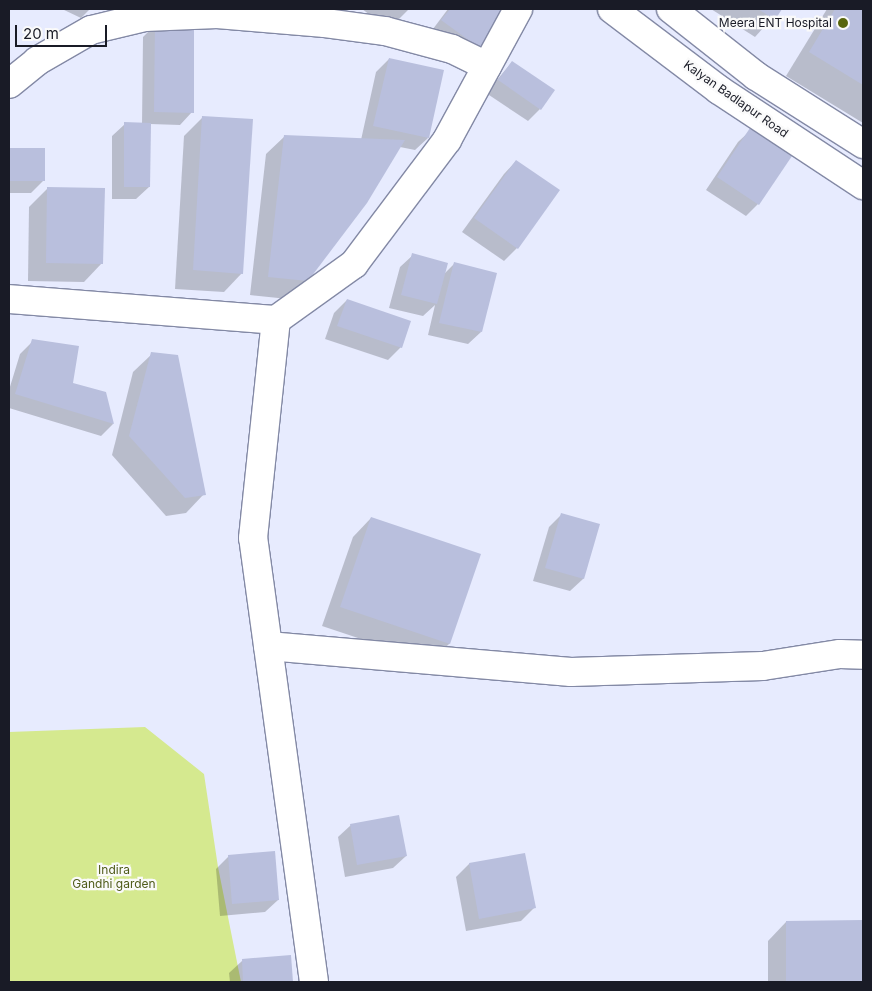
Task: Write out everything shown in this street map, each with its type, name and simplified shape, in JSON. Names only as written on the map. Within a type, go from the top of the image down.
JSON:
[{"type":"street","points":[[9,299],[276,320],[354,264],[447,140],[518,9]]},
{"type":"street","name":"Kalyan Badlapur Road","points":[[612,9],[719,90],[863,185]]},
{"type":"street","points":[[671,9],[756,76],[863,144]]},
{"type":"street","points":[[9,84],[37,61],[91,30],[146,17],[217,14],[325,23],[385,32],[452,49],[487,66]]},
{"type":"street","points":[[276,320],[253,538],[314,982]]},
{"type":"street","points":[[268,646],[571,672],[762,666],[840,654],[863,655]]},
{"type":"green space","name":"Indira Gandhi garden","points":[[145,727],[204,774],[218,867],[241,982],[9,982],[9,732]]},
{"type":"building","points":[[450,9],[499,9],[507,15],[481,49],[441,20]]},
{"type":"building","points":[[758,9],[782,9],[775,20]]},
{"type":"building","points":[[835,9],[863,9],[863,85],[809,52]]},
{"type":"building","points":[[155,23],[194,23],[194,113],[154,112]]},
{"type":"building","points":[[389,58],[444,70],[429,138],[373,126]]},
{"type":"building","points":[[512,61],[555,90],[541,110],[498,80]]},
{"type":"building","points":[[202,116],[253,119],[243,274],[193,270]]},
{"type":"building","points":[[124,122],[151,123],[150,187],[124,187]]},
{"type":"building","points":[[750,128],[792,156],[759,205],[717,177]]},
{"type":"building","points":[[284,135],[405,140],[367,203],[308,281],[268,277]]},
{"type":"building","points":[[9,148],[45,148],[45,181],[9,181]]},
{"type":"building","points":[[516,160],[560,190],[518,249],[474,218]]},
{"type":"building","points":[[47,187],[105,188],[103,264],[46,263]]},
{"type":"building","points":[[412,253],[448,263],[437,304],[401,295]]},
{"type":"building","points":[[454,262],[497,273],[482,332],[439,323]]},
{"type":"building","points":[[347,299],[411,321],[402,348],[337,326]]},
{"type":"building","points":[[32,339],[79,346],[73,383],[106,392],[114,424],[15,394]]},
{"type":"building","points":[[151,352],[178,355],[206,495],[185,498],[129,436]]},
{"type":"building","points":[[561,513],[600,524],[584,579],[545,568]]},
{"type":"building","points":[[371,517],[481,554],[450,644],[340,607]]},
{"type":"building","points":[[399,815],[407,856],[357,865],[350,824]]},
{"type":"building","points":[[275,851],[279,900],[232,904],[228,855]]},
{"type":"building","points":[[525,853],[536,908],[479,919],[469,863]]},
{"type":"building","points":[[863,920],[863,982],[786,982],[786,921]]},
{"type":"building","points":[[291,955],[293,982],[243,982],[242,959]]},
{"type":"place","name":"Meera ENT Hospital","points":[[843,23]]}]
